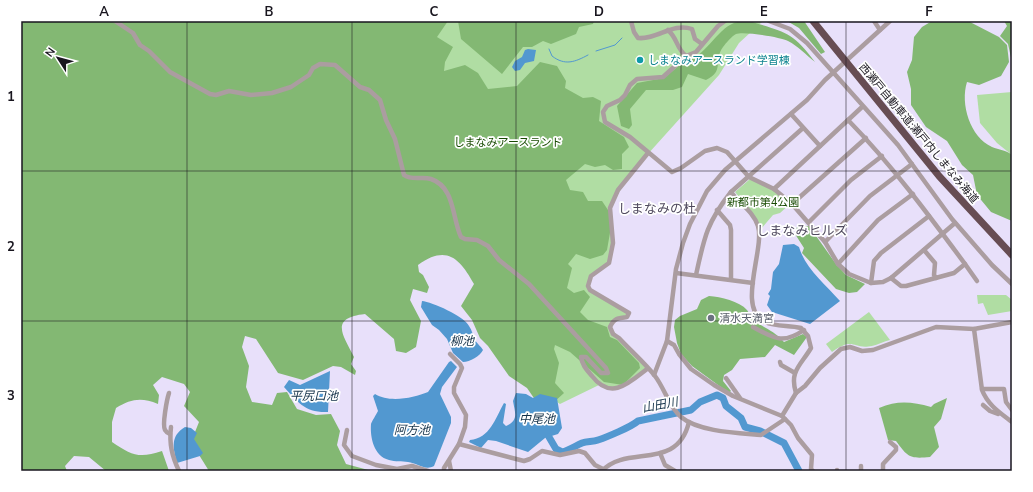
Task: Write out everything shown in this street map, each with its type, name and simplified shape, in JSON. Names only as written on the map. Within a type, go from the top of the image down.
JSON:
[{"type":"highway","name":"西瀬戸自動車道;瀬戸内しまなみ海道","points":[[813,21],[940,176],[1012,255]]},
{"type":"street","points":[[115,21],[133,33],[140,44],[170,72],[210,94],[216,95],[229,90],[251,94],[272,93],[291,87],[309,75],[313,68],[320,64],[335,64],[354,83],[370,90],[380,100],[386,120],[395,139],[404,175],[412,179],[432,180],[444,189],[452,202],[453,214],[461,237],[465,240],[477,240],[488,246],[499,260],[529,284],[606,368],[608,373],[601,373],[586,357],[581,357],[583,364],[598,385],[611,388],[625,386],[647,369]]},
{"type":"street","points":[[631,21],[634,32],[638,38],[646,38],[684,26],[692,29],[695,39],[702,44]]},
{"type":"street","points":[[725,21],[706,39],[696,52],[686,56],[663,77],[637,79],[630,85],[625,95],[620,100],[607,106],[603,112],[605,122],[630,137],[672,172],[681,168],[705,151],[717,148],[727,152],[749,177],[774,189],[792,204],[825,242],[838,264],[849,274],[871,283],[883,282],[891,278],[956,223]]},
{"type":"street","points":[[769,21],[790,29],[800,35],[862,107],[898,145],[956,223],[992,265],[1012,284]]},
{"type":"street","points":[[874,21],[880,30]]},
{"type":"street","points":[[654,375],[667,341],[676,273],[684,237],[696,210],[713,183],[735,161],[791,114],[890,21]]},
{"type":"street","points":[[668,30],[676,37],[679,50],[686,56]]},
{"type":"street","points":[[774,189],[862,107]]},
{"type":"street","points":[[791,114],[820,146]]},
{"type":"street","points":[[848,120],[882,156],[913,194],[977,281]]},
{"type":"street","points":[[696,275],[705,236],[717,210],[731,192],[803,128]]},
{"type":"street","points":[[792,204],[866,138]]},
{"type":"street","points":[[648,153],[618,190],[610,208],[613,243],[609,263],[593,274],[588,286],[590,290],[605,301],[624,308],[629,313],[627,317],[617,318],[613,321],[610,327],[613,334],[619,338],[654,375],[674,410],[682,418],[689,422],[721,433],[735,432],[761,435],[783,418],[796,393],[805,386],[820,368],[841,349],[850,347],[862,351],[873,350],[936,327],[974,329],[1012,322]]},
{"type":"street","points":[[809,222],[851,180],[882,156]]},
{"type":"street","points":[[825,242],[870,196],[912,164]]},
{"type":"street","points":[[731,192],[750,212],[758,225],[752,303],[756,315],[770,324],[797,327],[804,330],[808,336],[811,348],[794,373],[793,380],[796,393]]},
{"type":"street","points":[[838,264],[878,220],[913,194]]},
{"type":"street","points":[[717,210],[730,225],[732,230],[731,279]]},
{"type":"street","points":[[871,283],[874,261],[881,253],[929,216]]},
{"type":"street","points":[[924,250],[935,262],[934,275],[936,278]]},
{"type":"street","points":[[891,278],[901,286],[954,273],[965,264]]},
{"type":"street","points":[[676,273],[753,283]]},
{"type":"street","points":[[753,327],[776,339],[795,336],[804,330]]},
{"type":"street","points":[[974,329],[982,389],[991,406],[1012,422]]},
{"type":"street","points":[[667,341],[674,345],[679,354],[691,368],[724,391],[783,418],[812,455],[811,470]]},
{"type":"street","points":[[444,471],[444,468],[459,444],[467,421],[465,411],[454,393],[454,387],[462,368],[450,354]]},
{"type":"street","points":[[780,362],[781,365],[794,373]]},
{"type":"street","points":[[726,378],[740,398]]},
{"type":"street","points":[[982,389],[1004,388],[1006,402],[1012,410]]},
{"type":"street","points":[[169,393],[164,407],[164,430],[170,434]]},
{"type":"street","points":[[982,404],[990,411],[1002,415]]},
{"type":"street","points":[[459,444],[524,460],[530,459],[542,451],[560,455],[579,451],[585,453],[595,465],[603,470],[625,460],[660,453],[673,448],[681,442],[686,433],[689,422]]},
{"type":"street","points":[[171,427],[170,448],[179,471]]},
{"type":"street","points":[[347,430],[344,445],[352,456],[376,465],[397,469],[412,466],[428,471]]},
{"type":"street","points":[[884,471],[883,464],[896,450],[896,447],[890,442]]},
{"type":"street","points":[[660,453],[665,465],[673,471]]},
{"type":"street","points":[[449,461],[451,471]]},
{"type":"green space","points":[[21,21],[448,21],[437,37],[453,47],[445,62],[444,71],[465,65],[478,73],[488,89],[517,86],[540,62],[557,66],[566,81],[565,88],[583,98],[593,97],[601,101],[599,121],[624,137],[629,147],[622,154],[622,169],[613,170],[605,165],[595,167],[585,164],[566,180],[570,190],[583,192],[588,201],[602,201],[610,213],[611,227],[607,250],[603,255],[590,259],[576,254],[568,264],[572,268],[567,288],[574,293],[584,290],[590,297],[580,312],[588,320],[607,327],[610,337],[617,340],[639,363],[640,368],[623,385],[604,382],[570,352],[555,345],[554,349],[559,363],[555,383],[564,393],[553,403],[538,404],[527,388],[509,376],[488,346],[480,338],[472,320],[461,306],[474,284],[469,275],[458,261],[452,257],[445,255],[437,256],[418,265],[419,272],[423,275],[429,287],[427,293],[413,289],[410,300],[421,321],[416,347],[406,353],[396,351],[394,339],[365,314],[347,319],[343,324],[343,335],[354,357],[351,364],[356,371],[355,375],[341,367],[333,366],[303,380],[278,373],[256,339],[245,336],[242,347],[249,366],[246,387],[252,402],[272,405],[277,393],[287,392],[297,409],[316,415],[331,414],[340,431],[337,445],[346,464],[372,471],[209,471],[191,442],[199,422],[184,406],[190,392],[184,384],[162,377],[153,385],[159,395],[158,404],[146,400],[136,400],[116,408],[112,422],[112,442],[130,453],[141,455],[162,451],[169,471],[106,471],[89,457],[74,456],[65,466],[67,471],[21,471]]},
{"type":"green space","name":"しまなみアースランド","points":[[383,21],[763,21],[739,43],[719,75],[629,175],[610,208],[612,247],[609,263],[593,273],[589,286],[598,296],[624,308],[628,317],[617,318],[610,327],[647,369],[630,382],[614,387],[599,385],[560,404],[506,367]]},
{"type":"green space","points":[[458,21],[594,21],[593,24],[579,27],[576,34],[551,44],[543,41],[532,47],[523,47],[502,74],[461,39]]},
{"type":"green space","points":[[749,21],[780,31],[794,38],[815,62],[795,45],[784,39],[754,34],[736,34],[720,52],[717,69],[712,77],[706,80],[688,74],[682,87],[673,90],[646,90],[630,109],[632,125],[629,129],[621,126],[617,106],[637,83],[664,78],[686,60],[692,59],[698,55],[728,26],[736,22]]},
{"type":"green space","points":[[787,21],[804,21],[825,52],[821,54],[799,28]]},
{"type":"green space","points":[[932,21],[968,21],[999,37],[1007,45],[1009,62],[1001,76],[979,85],[967,82],[965,100],[969,119],[978,136],[992,147],[1012,155],[1012,221],[991,212],[977,195],[973,175],[962,165],[947,141],[926,127],[911,105],[911,89],[907,72],[912,60],[914,37],[922,27]]},
{"type":"green space","points":[[1004,21],[1012,21],[1012,62],[1008,44],[1000,36],[1007,26]]},
{"type":"green space","points":[[1012,92],[1012,155],[997,143],[980,123],[977,95]]},
{"type":"green space","name":"新都市第4公園","points":[[750,179],[773,190],[790,204],[780,213],[773,215],[761,229],[755,217],[735,192]]},
{"type":"green space","points":[[809,226],[836,264],[846,275],[865,284],[857,292],[849,293],[836,289],[802,253],[804,248],[795,234],[797,227]]},
{"type":"green space","points":[[977,295],[1006,295],[1012,300],[1012,311],[988,315],[983,303],[978,304]]},
{"type":"green space","points":[[709,296],[724,298],[744,307],[756,322],[774,333],[784,342],[803,334],[807,337],[794,355],[775,345],[765,357],[740,359],[732,370],[724,375],[723,381],[731,391],[729,393],[692,366],[681,354],[677,343],[674,327],[675,320],[680,316],[697,309],[701,300]]},
{"type":"green space","points":[[869,312],[890,340],[865,347],[849,344],[832,352],[826,344]]},
{"type":"green space","points":[[947,398],[941,419],[934,427],[939,447],[930,457],[918,458],[910,456],[903,451],[896,441],[888,440],[879,408],[886,405],[899,403],[918,404],[931,407]]},
{"type":"water","points":[[525,50],[536,50],[534,61],[525,63],[520,70],[515,71],[512,67],[515,61],[522,57]]},
{"type":"water","points":[[794,244],[799,247],[811,269],[840,301],[810,324],[772,312],[767,305],[770,296],[768,294],[771,289],[773,272],[779,264],[783,245]]},
{"type":"water","name":"柳池","points":[[422,301],[447,310],[466,322],[471,329],[475,340],[483,350],[482,352],[472,360],[463,362],[453,353],[447,339],[432,325],[421,307]]},
{"type":"water","name":"阿方池","points":[[451,361],[457,367],[442,387],[440,394],[451,417],[451,423],[434,466],[427,468],[406,462],[391,461],[384,458],[376,451],[371,435],[371,424],[378,411],[373,396],[375,394],[381,397],[402,399],[428,392]]},
{"type":"water","name":"平尻口池","points":[[330,371],[328,412],[313,411],[303,406],[284,387],[289,380],[300,385]]},
{"type":"water","name":"中尾池","points":[[516,393],[526,394],[533,398],[540,394],[557,398],[562,428],[558,434],[545,438],[528,452],[496,441],[488,440],[481,448],[469,442],[470,440],[482,436],[487,432],[495,421],[504,403],[506,404],[503,423],[506,426],[513,421],[515,413],[513,401]]},
{"type":"water","points":[[185,427],[191,428],[197,433],[194,439],[203,453],[200,456],[177,463],[174,452],[175,438],[177,434]]},
{"type":"waterway","points":[[596,51],[615,45],[622,38]]},
{"type":"waterway","points":[[549,49],[552,56],[566,62],[579,60],[588,55]]},
{"type":"waterway","name":"山田川","points":[[549,437],[556,449],[562,452],[582,443],[596,441],[607,437],[638,421],[691,410],[700,402],[717,395],[723,398],[726,406],[741,418],[745,427],[760,431],[784,443],[799,471]]},
{"type":"place","name":"しまなみアースランド学習棟","points":[[640,60]]},
{"type":"place","name":"清水天満宮","points":[[711,318]]},
{"type":"district","name":"しまなみの杜","points":[[657,208]]},
{"type":"district","name":"しまなみヒルズ","points":[[802,230]]}]
